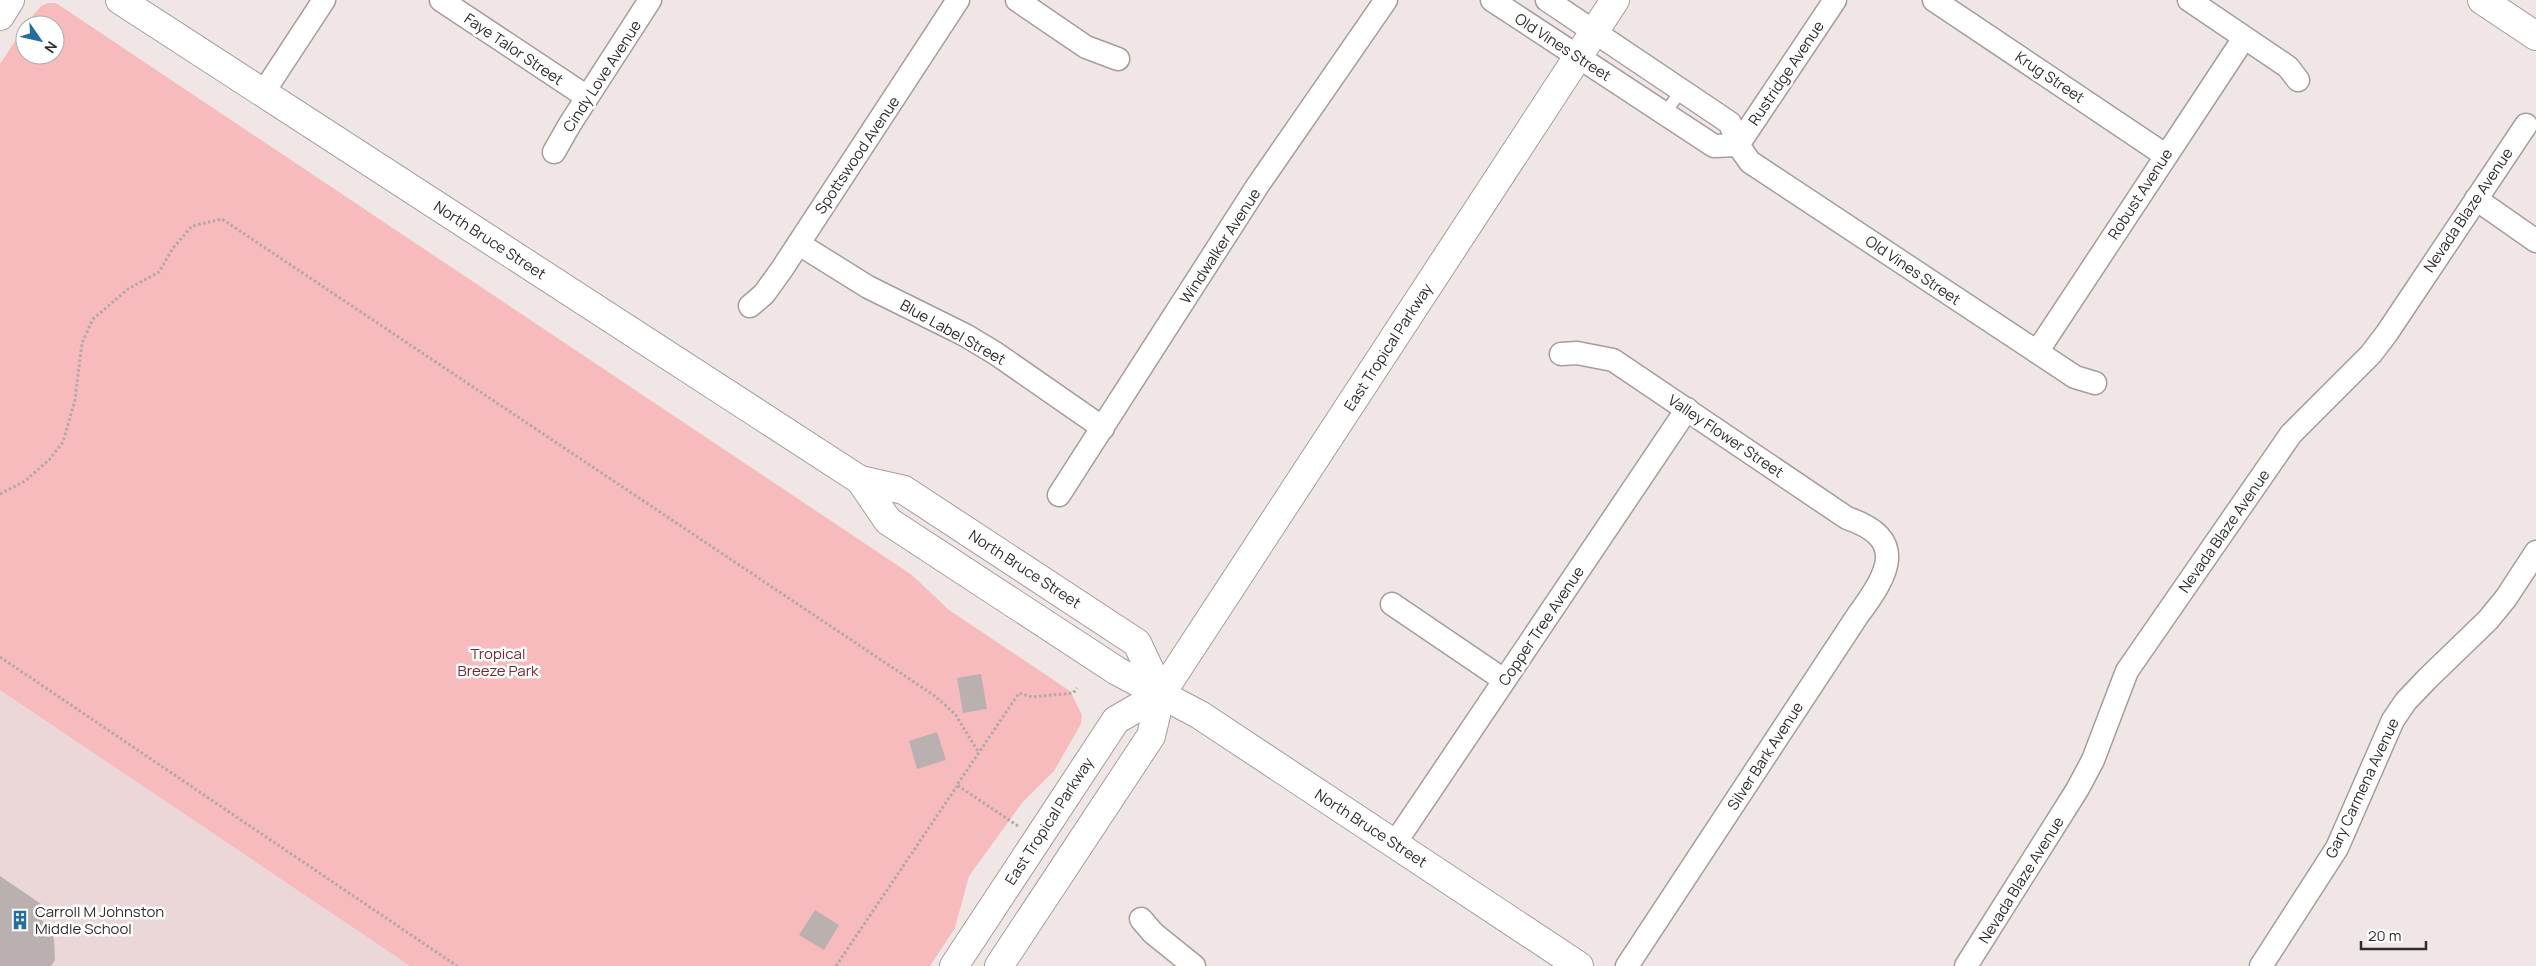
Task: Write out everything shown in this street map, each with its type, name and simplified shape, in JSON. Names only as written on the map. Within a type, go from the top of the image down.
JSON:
[{"type":"street","points":[[0,16],[10,0]]},
{"type":"street","name":"North Bruce Street","points":[[120,0],[686,365],[860,480],[904,490],[1137,643],[1161,694],[1200,715],[1579,966]]},
{"type":"street","points":[[263,93],[324,0]]},
{"type":"street","name":"Faye Talor Street","points":[[441,0],[587,97]]},
{"type":"street","name":"Cindy Love Avenue","points":[[554,152],[650,0]]},
{"type":"street","name":"Spottswood Avenue","points":[[750,306],[764,294],[798,244],[958,0]]},
{"type":"street","points":[[1017,0],[1086,47],[1118,59]]},
{"type":"street","name":"Windwalker Avenue","points":[[1059,495],[1258,185],[1386,0]]},
{"type":"street","name":"Old Vines Street","points":[[1492,0],[1714,146],[1738,145]]},
{"type":"street","name":"Old Vines Street","points":[[1547,0],[1595,30],[1730,123],[1738,145],[1750,162],[2075,377],[2095,383]]},
{"type":"street","name":"East Tropical Parkway","points":[[999,966],[1151,736],[1161,694],[1615,0]]},
{"type":"street","name":"Rustridge Avenue","points":[[1738,145],[1835,0]]},
{"type":"street","name":"Krug Street","points":[[1934,0],[2165,155]]},
{"type":"street","points":[[2189,0],[2288,67],[2298,80]]},
{"type":"street","points":[[2482,0],[2536,36]]},
{"type":"street","name":"Robust Avenue","points":[[2038,352],[2165,155],[2244,38]]},
{"type":"street","name":"Nevada Blaze Avenue","points":[[1966,966],[2023,879],[2094,760],[2127,671],[2291,434],[2371,354],[2526,125]]},
{"type":"street","points":[[2476,200],[2536,240]]},
{"type":"street","name":"Blue Label Street","points":[[798,244],[868,287],[987,349],[1103,428]]},
{"type":"street","name":"Valley Flower Street","points":[[1561,354],[1578,353],[1612,360],[1687,408],[1847,518],[1868,527],[1882,542]]},
{"type":"street","name":"Copper Tree Avenue","points":[[1395,843],[1687,408]]},
{"type":"street","name":"Silver Bark Avenue","points":[[1627,966],[1858,614],[1877,590],[1886,574],[1888,559],[1882,542]]},
{"type":"street","name":"Gary Carmena Avenue","points":[[2261,966],[2337,848],[2393,720],[2406,701],[2488,620],[2506,598],[2536,552]]},
{"type":"street","points":[[1392,604],[1504,680]]},
{"type":"street","name":"East Tropical Parkway","points":[[954,966],[1116,720],[1161,694]]},
{"type":"street","points":[[1142,919],[1153,933],[1194,966]]},
{"type":"lane","points":[[1664,114],[1682,89]]},
{"type":"path","points":[[0,494],[26,480],[49,460],[63,442],[75,400],[82,343],[93,319],[128,289],[159,272],[173,248],[192,226],[222,219],[935,696],[955,714],[979,753]]},
{"type":"path","points":[[0,658],[457,966]]},
{"type":"path","points":[[836,966],[1019,693],[1032,697],[1073,693],[1078,688]]},
{"type":"path","points":[[957,786],[1038,839]]},
{"type":"shaded area","points":[[0,690],[410,966],[0,966]]},
{"type":"green space","name":"Tropical Breeze Park","points":[[48,3],[56,3],[912,575],[949,610],[1070,691],[1082,715],[1081,724],[1054,771],[1022,803],[969,876],[955,928],[930,966],[410,966],[0,690],[0,64],[15,41],[15,65],[65,65],[65,15],[33,15],[41,6]]},
{"type":"building","points":[[981,674],[987,709],[963,713],[957,678]]},
{"type":"building","points":[[937,732],[946,760],[917,769],[909,741]]},
{"type":"building","name":"Carroll M Johnston Middle School","points":[[0,876],[44,906],[37,916],[49,927],[54,939],[55,960],[51,966],[0,966]]},
{"type":"building","points":[[815,910],[839,925],[824,950],[799,935]]},
{"type":"place","name":"Carroll M Johnston Middle School","points":[[20,920]]}]
